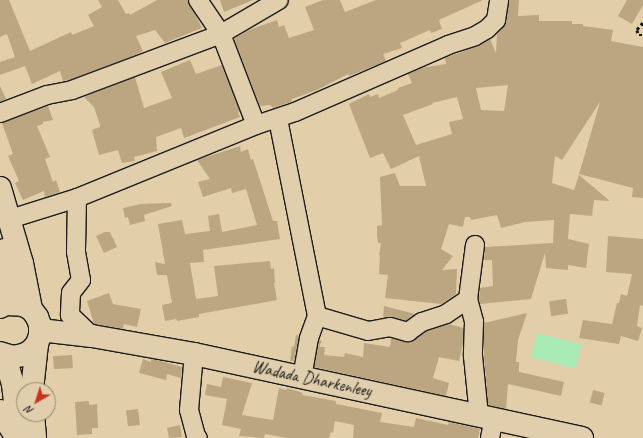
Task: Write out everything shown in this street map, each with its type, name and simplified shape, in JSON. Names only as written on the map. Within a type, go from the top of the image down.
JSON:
[{"type":"main road","points":[[0,188],[11,272],[7,290],[0,306]]},
{"type":"main road","points":[[5,225],[22,263],[31,309]]},
{"type":"main road","points":[[0,306],[15,303],[23,304],[31,309],[37,317],[39,337],[33,382]]},
{"type":"main road","name":"Wadada Dharkenleey","points":[[39,337],[92,336],[194,354],[302,377],[487,424],[581,438]]},
{"type":"main road","points":[[0,354],[14,357],[23,355],[31,350],[39,337]]},
{"type":"main road","points":[[0,354],[8,366],[13,384],[18,438]]},
{"type":"main road","points":[[0,411],[18,438]]},
{"type":"main road","points":[[34,422],[35,438]]},
{"type":"street","points":[[198,0],[221,34],[256,125]]},
{"type":"street","points":[[0,113],[47,95],[72,90],[221,34],[279,0]]},
{"type":"street","points":[[5,225],[77,198],[256,125],[278,119],[487,29],[496,20],[499,0]]},
{"type":"street","points":[[278,119],[318,316],[309,338],[302,377]]},
{"type":"street","points":[[77,198],[76,252],[81,280],[71,293],[70,316],[92,336]]},
{"type":"street","points":[[475,245],[468,299],[474,322],[472,356],[487,424]]},
{"type":"street","points":[[318,316],[368,331],[390,327],[408,332],[422,322],[446,314],[468,299]]},
{"type":"street","points":[[194,354],[189,410],[198,438]]},
{"type":"path","points":[[643,23],[637,30],[639,35],[643,35]]},
{"type":"green space","points":[[537,333],[582,344],[576,368],[531,357]]},
{"type":"building","points":[[0,0],[9,0],[30,51],[71,32],[72,35],[94,26],[88,15],[102,7],[98,0],[118,0],[126,14],[129,13],[130,15],[157,0],[188,0],[202,28],[165,43],[155,30],[136,36],[143,51],[133,56],[69,80],[63,81],[60,71],[32,84],[25,66],[0,75],[0,62],[15,57],[7,34],[0,37]]},
{"type":"building","points":[[220,0],[253,0],[224,12]]},
{"type":"building","points":[[323,0],[340,0],[345,12],[376,0],[483,0],[439,20],[442,29],[431,33],[430,30],[400,43],[402,48],[383,54],[386,61],[349,76],[348,74],[317,90],[292,99],[291,102],[273,108],[270,105],[260,106],[234,39],[249,30],[277,20],[279,27],[284,25],[289,38],[314,30],[305,7]]},
{"type":"building","points":[[509,0],[519,0],[518,16],[539,15],[539,21],[572,21],[572,24],[583,24],[583,26],[613,30],[611,41],[643,47],[643,198],[632,197],[633,188],[579,174],[600,102],[562,160],[555,156],[552,183],[574,190],[579,175],[610,201],[594,200],[592,216],[570,214],[568,239],[589,244],[586,268],[568,265],[568,270],[546,268],[545,253],[531,299],[480,304],[480,288],[493,286],[492,260],[484,260],[485,247],[553,243],[554,220],[525,222],[501,228],[497,215],[471,220],[470,217],[465,217],[463,227],[449,224],[441,249],[453,256],[442,270],[457,269],[456,294],[441,304],[385,298],[388,275],[379,274],[379,255],[381,243],[378,243],[377,236],[377,226],[382,225],[380,177],[395,173],[400,186],[426,186],[419,156],[391,169],[383,153],[370,158],[349,104],[369,94],[370,97],[378,94],[379,98],[398,90],[398,88],[412,83],[408,74],[421,68],[446,64],[445,58],[478,46],[490,39],[496,53],[497,34],[506,22]],"holes":[[[508,85],[504,111],[481,110],[476,88]],[[457,97],[463,119],[449,122],[452,134],[416,145],[403,115],[433,104],[432,103]]]},
{"type":"building","points":[[627,0],[643,0],[643,5],[632,24],[618,16]]},
{"type":"building","points":[[190,60],[196,74],[222,65],[240,112],[238,113],[240,117],[184,138],[181,128],[156,137],[157,151],[134,157],[135,161],[122,163],[118,150],[99,155],[92,130],[100,127],[100,125],[94,107],[84,97],[135,77],[144,108],[172,98],[161,72]]},
{"type":"building","points":[[0,86],[6,99],[0,102]]},
{"type":"building","points":[[48,106],[53,120],[43,122],[43,124],[37,126],[50,157],[45,159],[53,182],[56,180],[60,192],[45,197],[44,191],[23,200],[15,183],[19,181],[8,156],[13,154],[2,123]]},
{"type":"building","points":[[240,146],[241,152],[248,149],[251,160],[253,159],[273,221],[277,221],[280,239],[203,250],[204,262],[190,263],[196,299],[218,296],[214,266],[270,261],[271,269],[274,268],[274,283],[277,300],[199,314],[199,317],[177,321],[176,319],[165,321],[162,305],[172,303],[167,275],[157,275],[155,262],[165,264],[158,224],[182,220],[185,234],[210,231],[208,216],[219,214],[222,232],[257,225],[246,189],[232,193],[231,188],[203,197],[198,182],[210,179],[197,160]]},
{"type":"building","points":[[171,203],[172,206],[144,215],[145,221],[130,225],[128,217],[125,218],[123,208],[140,204]]},
{"type":"building","points":[[105,232],[110,232],[117,247],[104,253],[96,236]]},
{"type":"building","points":[[608,236],[643,239],[643,306],[640,305],[637,326],[642,328],[638,341],[621,336],[619,344],[579,338],[583,320],[612,324],[617,303],[619,303],[621,294],[627,296],[632,274],[606,272]]},
{"type":"building","points":[[109,293],[113,304],[141,309],[137,327],[124,324],[123,329],[94,324],[87,301]]},
{"type":"building","points":[[566,299],[568,314],[551,316],[549,301]]},
{"type":"building","points":[[384,306],[415,314],[406,321],[392,317],[383,318]]},
{"type":"building","points":[[527,313],[518,340],[516,362],[519,362],[519,372],[564,382],[561,396],[508,384],[506,409],[488,405],[484,356],[484,323]]},
{"type":"building","points":[[449,324],[463,328],[463,344],[459,361],[439,357],[433,378],[449,383],[446,396],[314,367],[319,340],[322,341],[319,347],[325,347],[324,355],[344,357],[345,353],[363,357],[364,343],[390,347],[391,338],[410,342],[427,331]]},
{"type":"building","points":[[296,335],[299,336],[294,361],[290,361],[292,346],[294,347]]},
{"type":"building","points":[[72,355],[73,368],[54,369],[53,356]]},
{"type":"building","points":[[143,359],[151,362],[151,359],[157,360],[182,367],[181,378],[167,374],[166,380],[139,373]]},
{"type":"building","points":[[223,377],[252,383],[242,415],[273,420],[279,388],[287,390],[287,388],[303,393],[302,395],[336,401],[336,404],[382,413],[380,422],[414,427],[416,418],[448,425],[449,422],[480,429],[478,438],[353,438],[354,425],[335,421],[333,433],[331,432],[329,438],[287,438],[265,434],[264,438],[239,436],[241,429],[222,425],[227,399],[205,395],[207,384],[221,387]]},
{"type":"building","points":[[593,390],[605,393],[601,406],[590,403]]},
{"type":"building","points":[[89,401],[89,405],[97,404],[98,428],[92,428],[92,434],[77,435],[75,402]]},
{"type":"building","points":[[138,409],[140,425],[128,426],[126,410]]},
{"type":"building","points":[[180,425],[182,437],[169,438],[167,428]]}]
